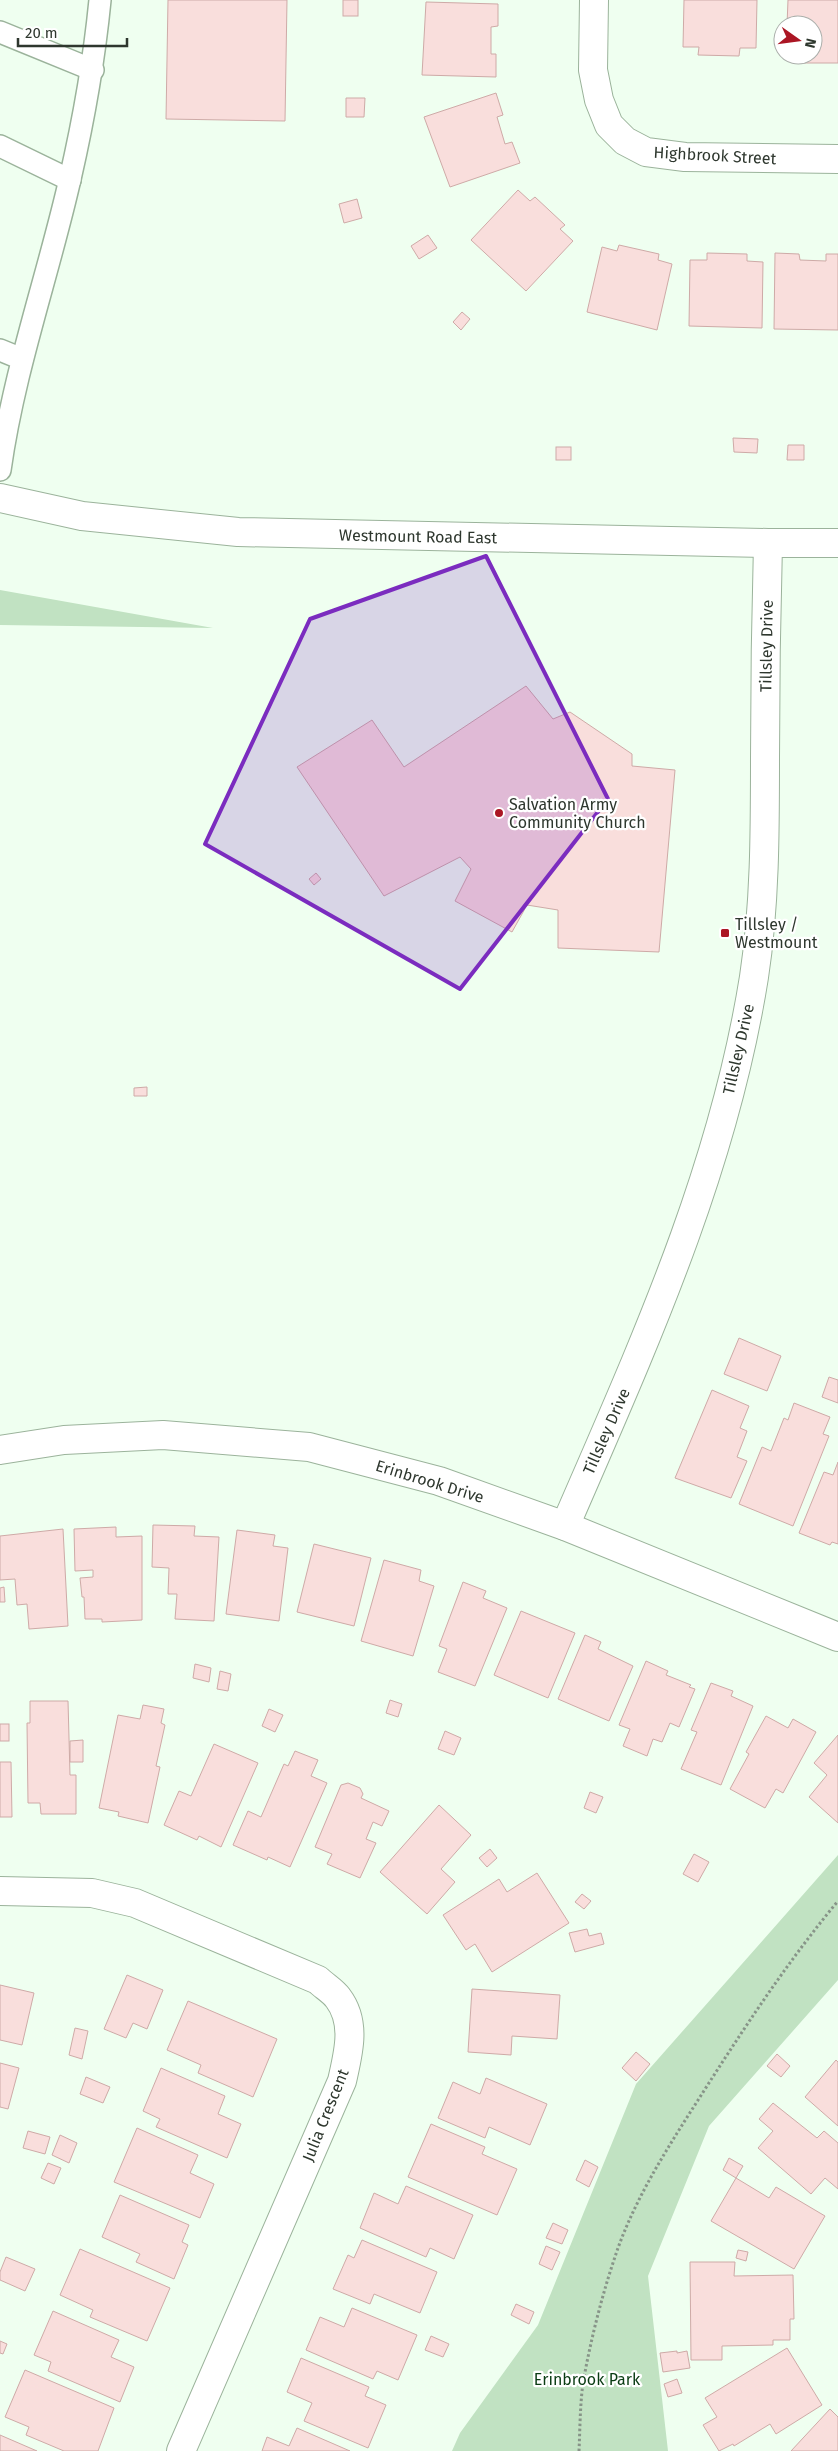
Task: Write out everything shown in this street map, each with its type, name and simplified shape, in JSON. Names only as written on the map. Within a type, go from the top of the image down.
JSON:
[{"type":"street","name":"Highbrook Street","points":[[594,0],[593,70],[598,100],[609,125],[624,141],[646,152],[685,156],[838,159]]},
{"type":"street","name":"Westmount Road East","points":[[0,498],[82,516],[238,532],[838,543]]},
{"type":"street","name":"Tillsley Drive","points":[[565,1526],[652,1324],[702,1190],[740,1051],[754,974],[765,858],[768,543]]},
{"type":"street","name":"Erinbrook Drive","points":[[0,1450],[64,1440],[163,1435],[310,1447],[439,1481],[565,1526],[838,1637]]},
{"type":"street","name":"Julia Crescent","points":[[0,1891],[92,1893],[135,1902],[318,1980],[338,1998],[349,2020],[350,2047],[342,2081],[181,2451]]},
{"type":"lane","points":[[0,470],[7,421],[70,180],[93,70],[100,0]]},
{"type":"lane","points":[[0,32],[93,70]]},
{"type":"lane","points":[[0,146],[70,180]]},
{"type":"lane","points":[[0,350],[22,359]]},
{"type":"path","points":[[579,2451],[583,2384],[597,2316],[618,2248],[637,2202],[671,2142],[752,2016],[806,1939],[838,1902]]},
{"type":"highlighted area","points":[[486,556],[608,799],[460,989],[205,844],[310,619]]},
{"type":"green space","points":[[0,590],[213,628],[0,625]]},
{"type":"green space","name":"Erinbrook Park","points":[[838,1855],[838,1980],[709,2126],[648,2276],[668,2451],[452,2451],[460,2433],[538,2325],[636,2084]]},
{"type":"building","points":[[168,0],[287,0],[285,121],[166,119]]},
{"type":"building","points":[[343,0],[358,0],[358,16],[343,16]]},
{"type":"building","points":[[684,0],[757,0],[756,48],[740,48],[739,56],[698,55],[699,47],[683,47]]},
{"type":"building","points":[[788,0],[838,0],[838,63],[823,63],[823,15],[787,15]]},
{"type":"building","points":[[426,2],[498,4],[498,26],[491,27],[491,54],[496,54],[496,77],[422,75]]},
{"type":"building","points":[[496,93],[503,115],[497,117],[505,144],[512,142],[520,163],[450,187],[424,117]]},
{"type":"building","points":[[346,98],[365,98],[364,117],[346,117]]},
{"type":"building","points":[[518,190],[530,201],[535,197],[565,225],[560,229],[573,241],[526,291],[471,240]]},
{"type":"building","points":[[357,199],[362,218],[344,223],[339,204]]},
{"type":"building","points":[[428,235],[437,248],[419,259],[411,246]]},
{"type":"building","points":[[619,245],[659,254],[658,260],[672,264],[657,330],[587,312],[602,247],[617,251]]},
{"type":"building","points":[[707,253],[747,254],[747,261],[763,262],[762,328],[689,326],[690,260],[707,260]]},
{"type":"building","points":[[775,253],[799,254],[800,260],[826,261],[826,254],[838,254],[838,330],[774,329]]},
{"type":"building","points":[[462,312],[470,319],[461,330],[453,322]]},
{"type":"building","points":[[733,438],[758,439],[757,453],[734,452]]},
{"type":"building","points":[[788,445],[804,445],[804,460],[787,460]]},
{"type":"building","points":[[556,447],[571,447],[571,460],[556,460]]},
{"type":"building","name":"Salvation Army Community Church","points":[[526,686],[553,719],[570,712],[632,754],[632,766],[675,770],[659,952],[558,948],[558,910],[527,905],[512,932],[455,901],[471,869],[460,857],[384,896],[297,767],[372,720],[404,767]]},
{"type":"building","points":[[316,873],[321,879],[314,885],[309,879]]},
{"type":"building","points":[[147,1087],[147,1096],[134,1096],[134,1088]]},
{"type":"building","points":[[739,1338],[781,1356],[767,1391],[724,1374]]},
{"type":"building","points":[[829,1377],[838,1380],[838,1403],[822,1397]]},
{"type":"building","points":[[712,1390],[749,1406],[740,1428],[747,1431],[737,1457],[747,1461],[731,1498],[675,1478]]},
{"type":"building","points":[[794,1403],[830,1417],[823,1434],[829,1436],[793,1526],[739,1504],[762,1447],[771,1451],[784,1418],[788,1420]]},
{"type":"building","points":[[838,1462],[838,1544],[832,1542],[830,1545],[799,1533],[824,1472],[833,1475]]},
{"type":"building","points":[[153,1525],[195,1526],[194,1536],[219,1537],[214,1621],[175,1619],[177,1594],[168,1594],[169,1568],[152,1567]]},
{"type":"building","points":[[116,1527],[116,1537],[142,1536],[142,1620],[102,1622],[102,1619],[85,1619],[84,1597],[82,1597],[80,1578],[93,1577],[93,1570],[75,1571],[74,1529]]},
{"type":"building","points":[[63,1529],[68,1626],[29,1629],[27,1604],[17,1605],[15,1579],[0,1580],[0,1536]]},
{"type":"building","points":[[237,1530],[275,1535],[273,1546],[288,1548],[279,1621],[226,1614]]},
{"type":"building","points":[[314,1544],[371,1558],[354,1626],[297,1612]]},
{"type":"building","points":[[384,1560],[421,1570],[419,1581],[434,1586],[413,1656],[361,1641]]},
{"type":"building","points":[[463,1582],[486,1591],[483,1598],[507,1608],[475,1686],[438,1672],[447,1649],[439,1646]]},
{"type":"building","points":[[4,1587],[5,1602],[0,1602],[0,1588]]},
{"type":"building","points":[[521,1611],[575,1633],[548,1698],[494,1675]]},
{"type":"building","points":[[585,1635],[601,1642],[598,1649],[633,1666],[609,1721],[558,1699]]},
{"type":"building","points":[[646,1661],[668,1671],[666,1675],[691,1685],[689,1687],[695,1689],[679,1727],[670,1723],[662,1742],[653,1739],[647,1756],[623,1746],[630,1729],[619,1725]]},
{"type":"building","points":[[195,1664],[211,1668],[209,1682],[193,1678]]},
{"type":"building","points":[[220,1671],[231,1674],[228,1691],[217,1689]]},
{"type":"building","points":[[711,1683],[733,1691],[731,1696],[753,1706],[721,1785],[681,1769],[697,1732],[691,1730]]},
{"type":"building","points":[[390,1700],[402,1704],[398,1717],[386,1713]]},
{"type":"building","points":[[30,1701],[68,1701],[70,1775],[76,1775],[76,1814],[41,1814],[40,1803],[28,1803],[27,1723],[30,1723]]},
{"type":"building","points":[[143,1705],[164,1709],[161,1723],[165,1725],[156,1766],[160,1767],[148,1823],[118,1816],[119,1812],[99,1808],[118,1715],[140,1719]]},
{"type":"building","points":[[269,1709],[283,1715],[275,1732],[262,1726]]},
{"type":"building","points":[[766,1716],[788,1728],[793,1719],[816,1732],[783,1793],[776,1789],[765,1808],[730,1789],[749,1754],[746,1752]]},
{"type":"building","points":[[0,1724],[9,1724],[9,1741],[0,1741]]},
{"type":"building","points":[[445,1731],[461,1738],[454,1755],[438,1749]]},
{"type":"building","points":[[838,1735],[838,1823],[809,1797],[827,1775],[814,1763]]},
{"type":"building","points":[[83,1740],[83,1762],[70,1762],[70,1741]]},
{"type":"building","points":[[214,1744],[258,1763],[221,1847],[199,1836],[197,1840],[164,1825],[179,1791],[191,1796]]},
{"type":"building","points":[[295,1751],[318,1760],[311,1776],[327,1783],[290,1867],[268,1857],[267,1860],[233,1845],[248,1811],[261,1817],[284,1764],[288,1766]]},
{"type":"building","points":[[0,1762],[11,1762],[12,1817],[0,1817]]},
{"type":"building","points":[[348,1783],[360,1788],[363,1794],[361,1798],[389,1811],[382,1826],[373,1822],[366,1839],[376,1843],[360,1878],[327,1864],[332,1854],[315,1847],[341,1785]]},
{"type":"building","points":[[590,1792],[603,1797],[596,1813],[584,1808]]},
{"type":"building","points":[[439,1805],[471,1835],[441,1869],[455,1882],[427,1914],[380,1872]]},
{"type":"building","points":[[490,1849],[497,1858],[487,1867],[479,1858]]},
{"type":"building","points":[[694,1854],[709,1862],[698,1882],[683,1874]]},
{"type":"building","points":[[537,1873],[569,1923],[492,1972],[475,1944],[466,1950],[443,1915],[499,1879],[507,1892]]},
{"type":"building","points":[[582,1894],[591,1901],[584,1909],[575,1902]]},
{"type":"building","points":[[587,1929],[589,1936],[601,1933],[604,1944],[575,1952],[569,1933]]},
{"type":"building","points":[[127,1975],[163,1990],[147,2029],[133,2023],[126,2038],[104,2029]]},
{"type":"building","points":[[0,1985],[34,1993],[22,2045],[0,2040]]},
{"type":"building","points":[[472,1989],[560,1995],[557,2039],[512,2036],[511,2055],[468,2052]]},
{"type":"building","points":[[188,2001],[277,2039],[253,2097],[198,2073],[201,2065],[167,2050]]},
{"type":"building","points":[[75,2028],[88,2031],[82,2059],[69,2055]]},
{"type":"building","points":[[636,2052],[650,2064],[636,2081],[622,2068]]},
{"type":"building","points":[[777,2054],[790,2066],[781,2077],[767,2066]]},
{"type":"building","points":[[836,2060],[838,2062],[838,2126],[805,2097]]},
{"type":"building","points":[[0,2063],[19,2068],[8,2109],[0,2107]]},
{"type":"building","points":[[161,2068],[225,2096],[218,2114],[241,2124],[227,2158],[156,2127],[160,2119],[143,2111]]},
{"type":"building","points":[[86,2077],[110,2087],[103,2103],[80,2094]]},
{"type":"building","points":[[486,2078],[547,2104],[530,2145],[489,2127],[485,2138],[438,2118],[453,2082],[480,2094]]},
{"type":"building","points":[[773,2103],[817,2138],[824,2131],[838,2143],[838,2189],[825,2178],[811,2194],[758,2148],[773,2131],[759,2119]]},
{"type":"building","points":[[431,2124],[485,2147],[482,2154],[517,2169],[497,2215],[408,2177]]},
{"type":"building","points":[[137,2128],[198,2155],[190,2173],[214,2184],[200,2218],[114,2182]]},
{"type":"building","points":[[28,2131],[50,2137],[45,2154],[23,2148]]},
{"type":"building","points":[[60,2135],[77,2143],[69,2163],[52,2155]]},
{"type":"building","points":[[729,2158],[743,2166],[736,2178],[723,2170]]},
{"type":"building","points":[[585,2160],[598,2167],[589,2187],[576,2180]]},
{"type":"building","points":[[48,2163],[61,2168],[54,2184],[41,2178]]},
{"type":"building","points":[[736,2178],[769,2198],[776,2187],[825,2216],[794,2269],[711,2221]]},
{"type":"building","points":[[406,2186],[473,2215],[454,2259],[430,2248],[426,2257],[360,2228],[374,2193],[398,2204]]},
{"type":"building","points":[[120,2195],[189,2225],[182,2242],[188,2245],[174,2279],[136,2262],[140,2254],[102,2237]]},
{"type":"building","points":[[553,2223],[568,2230],[562,2244],[546,2238]]},
{"type":"building","points":[[362,2240],[437,2272],[420,2313],[374,2294],[370,2304],[333,2289],[348,2255],[354,2258]]},
{"type":"building","points":[[546,2246],[560,2252],[552,2270],[539,2264]]},
{"type":"building","points":[[80,2249],[170,2288],[147,2341],[90,2317],[93,2310],[60,2295]]},
{"type":"building","points":[[738,2250],[748,2252],[746,2261],[736,2258]]},
{"type":"building","points":[[6,2257],[35,2269],[25,2291],[0,2280],[0,2272]]},
{"type":"building","points":[[690,2262],[735,2262],[734,2276],[793,2275],[794,2319],[790,2319],[790,2340],[773,2340],[773,2345],[722,2346],[722,2360],[691,2360]]},
{"type":"building","points":[[516,2304],[534,2312],[529,2324],[511,2315]]},
{"type":"building","points":[[352,2308],[417,2335],[398,2380],[377,2371],[373,2379],[306,2350],[320,2317],[344,2327]]},
{"type":"building","points":[[53,2311],[119,2340],[111,2357],[134,2367],[120,2402],[48,2371],[51,2362],[34,2355]]},
{"type":"building","points":[[431,2336],[449,2344],[443,2357],[425,2350]]},
{"type":"building","points":[[0,2341],[7,2344],[3,2354],[0,2353]]},
{"type":"building","points":[[787,2348],[822,2405],[776,2434],[770,2424],[734,2446],[733,2444],[719,2451],[703,2425],[717,2417],[705,2398]]},
{"type":"building","points":[[677,2351],[677,2353],[687,2351],[690,2368],[663,2372],[660,2353]]},
{"type":"building","points":[[301,2358],[369,2387],[365,2396],[386,2405],[368,2448],[304,2421],[312,2403],[287,2392]]},
{"type":"building","points":[[25,2370],[114,2408],[98,2451],[64,2451],[26,2435],[29,2427],[5,2417]]},
{"type":"building","points":[[677,2379],[682,2393],[668,2397],[664,2384]]},
{"type":"building","points":[[830,2409],[838,2417],[838,2451],[791,2451]]},
{"type":"building","points":[[297,2428],[350,2451],[262,2451],[267,2437],[289,2446]]},
{"type":"building","points":[[0,2435],[37,2451],[0,2451]]},
{"type":"place","name":"Salvation Army Community Church","points":[[499,813]]},
{"type":"place","name":"Tillsley / Westmount","points":[[725,933]]}]
